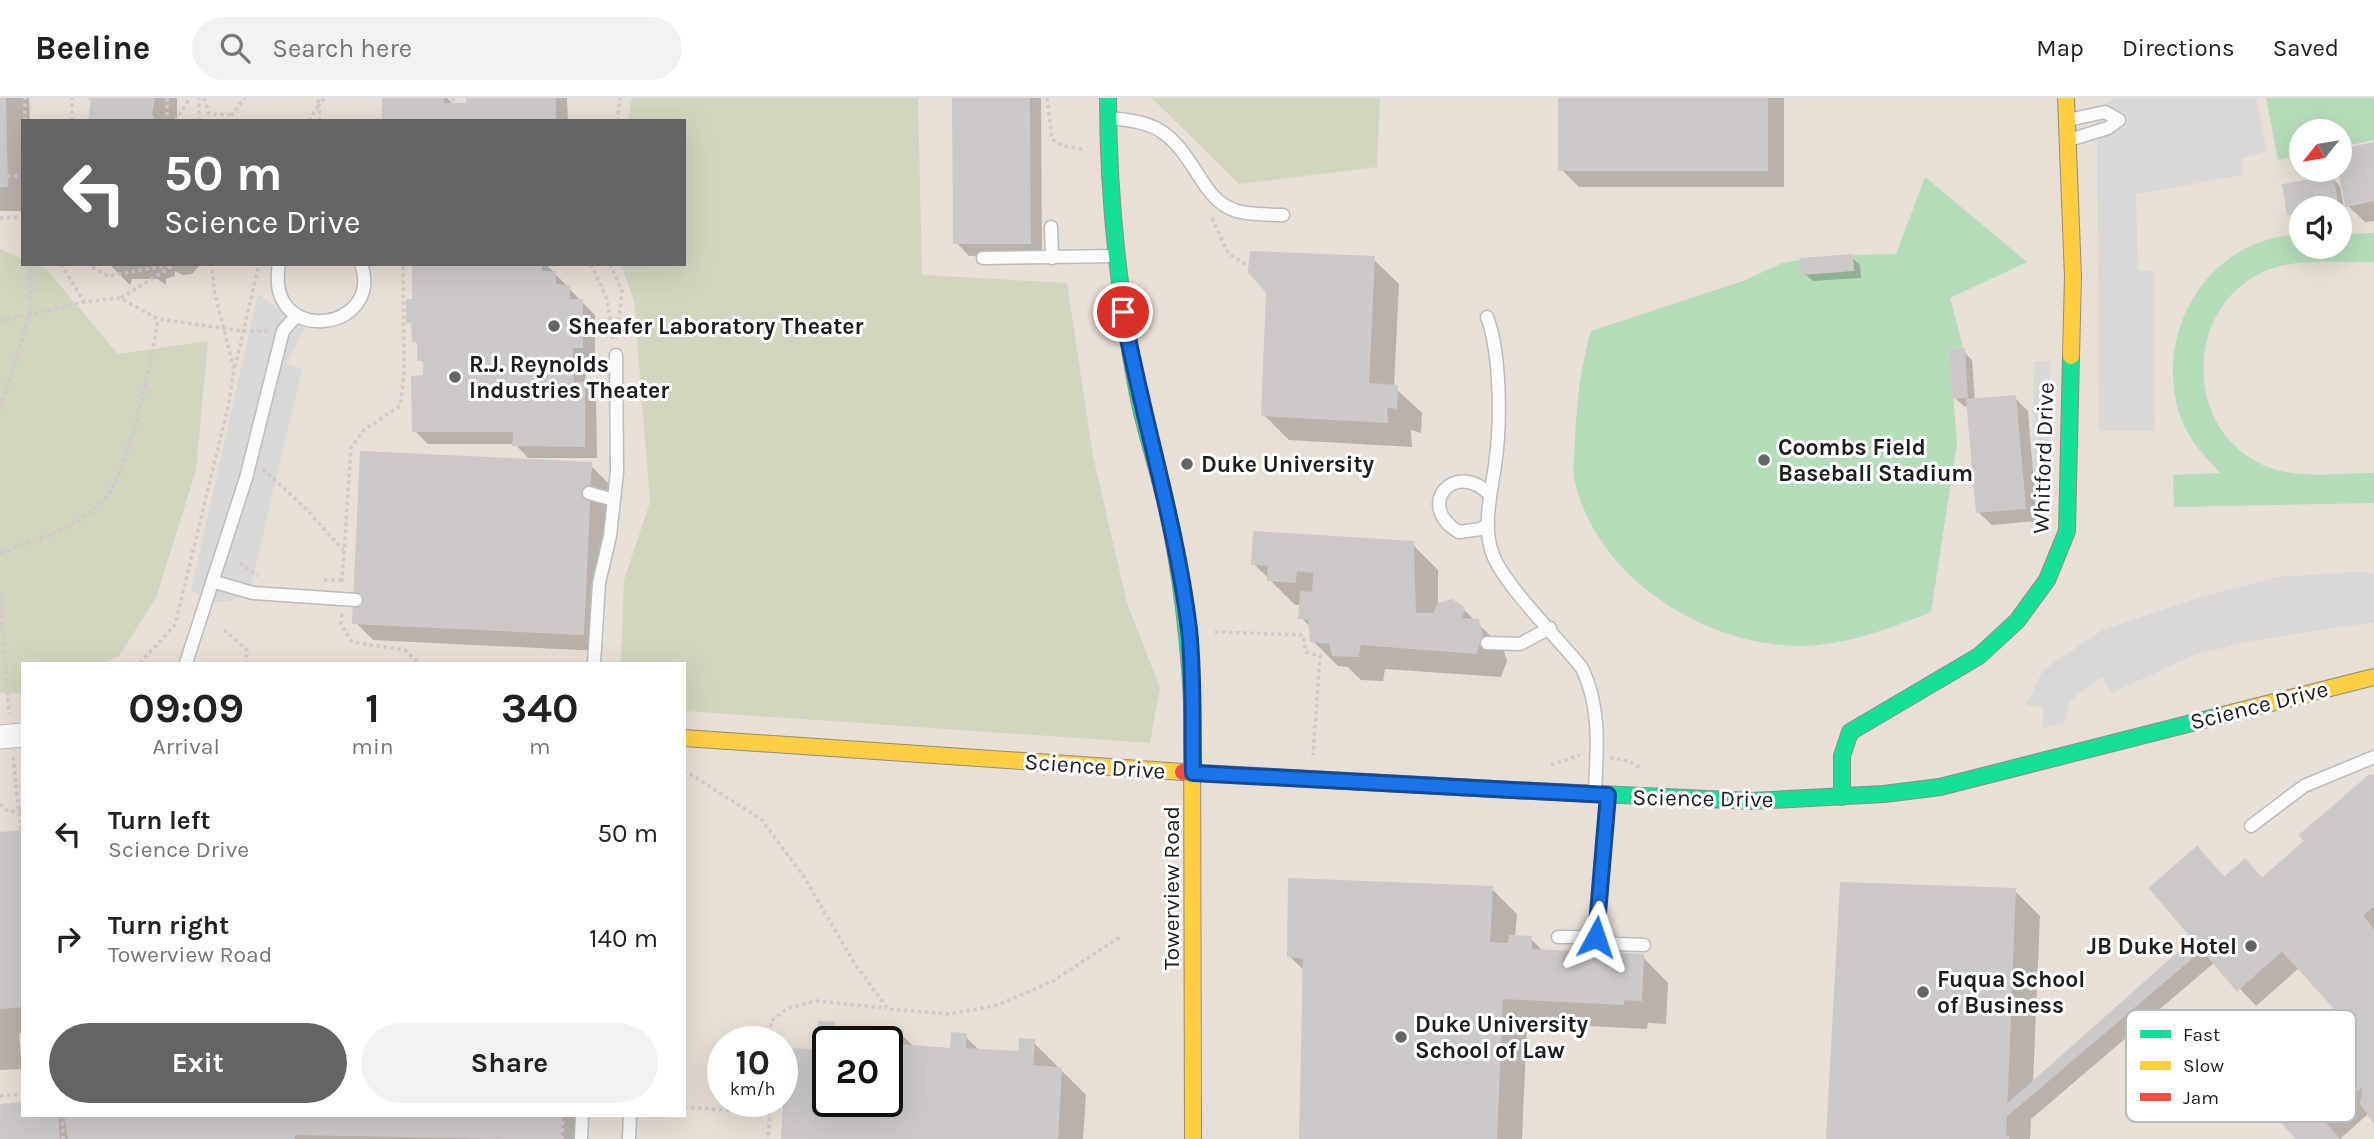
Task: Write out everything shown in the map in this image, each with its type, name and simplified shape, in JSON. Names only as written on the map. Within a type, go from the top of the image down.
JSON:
[{"type":"street","name":"Towerview Road","points":[[1108,98],[1115,256],[1139,398],[1169,516],[1189,630],[1193,773],[1193,1139]]},
{"type":"street","name":"Whitford Drive","points":[[1842,797],[1839,774],[1843,746],[1850,732],[1952,674],[2021,621],[2058,565],[2067,531],[2073,277],[2066,98]]},
{"type":"street","name":"Science Drive","points":[[686,738],[1193,773],[1752,801],[1842,797],[1940,787],[2374,677]]},
{"type":"lane","points":[[2068,120],[2105,112],[2119,120],[2108,128],[2068,140]]},
{"type":"lane","points":[[1108,118],[1145,122],[1159,127],[1183,151],[1203,183],[1224,205],[1239,211],[1283,215]]},
{"type":"lane","points":[[1051,227],[1052,258]]},
{"type":"lane","points":[[983,258],[1115,256]]},
{"type":"lane","points":[[279,266],[279,293],[296,316],[324,323],[350,311],[364,286],[361,266]]},
{"type":"lane","points":[[186,662],[215,582],[251,459],[283,331],[296,316]]},
{"type":"lane","points":[[1487,317],[1497,356],[1496,462],[1488,524],[1493,555],[1502,573],[1582,668],[1595,701],[1601,794],[1596,937]]},
{"type":"lane","points":[[594,662],[599,583],[610,536],[617,472],[615,355]]},
{"type":"lane","points":[[1488,524],[1481,529],[1459,532],[1444,522],[1438,501],[1442,492],[1461,481],[1475,483],[1490,495]]},
{"type":"lane","points":[[589,493],[614,500]]},
{"type":"lane","points":[[215,582],[253,593],[356,600]]},
{"type":"lane","points":[[1487,643],[1520,644],[1550,628]]},
{"type":"lane","points":[[2251,826],[2304,786],[2346,766],[2374,757]]},
{"type":"lane","points":[[1558,937],[1596,937],[1617,944],[1644,945]]},
{"type":"lane","points":[[581,1139],[582,1117]]},
{"type":"lane","points":[[629,1139],[630,1117]]},
{"type":"path","points":[[25,98],[25,119]]},
{"type":"path","points":[[72,98],[72,119]]},
{"type":"path","points":[[167,98],[167,119]]},
{"type":"path","points":[[176,119],[190,98]]},
{"type":"path","points":[[202,98],[209,114],[230,115]]},
{"type":"path","points":[[199,119],[202,98]]},
{"type":"path","points":[[230,115],[245,98]]},
{"type":"path","points":[[318,98],[320,119]]},
{"type":"path","points":[[310,119],[325,98]]},
{"type":"path","points":[[453,98],[454,104]]},
{"type":"path","points":[[617,119],[620,98]]},
{"type":"path","points":[[1047,98],[1052,139],[1063,146],[1084,150]]},
{"type":"path","points":[[230,115],[231,119]]},
{"type":"path","points":[[0,176],[21,176]]},
{"type":"path","points":[[0,218],[21,217]]},
{"type":"path","points":[[0,408],[30,314],[32,266]]},
{"type":"path","points":[[62,266],[84,302]]},
{"type":"path","points":[[90,266],[108,276],[165,266]]},
{"type":"path","points":[[0,321],[84,302],[121,298],[173,266]]},
{"type":"path","points":[[212,266],[214,290],[234,369]]},
{"type":"path","points":[[141,662],[175,625],[228,407],[234,369],[259,266]]},
{"type":"path","points":[[403,266],[404,377],[400,406],[364,430],[351,448],[343,551],[341,624],[352,642],[405,650],[418,662]]},
{"type":"path","points":[[592,266],[607,299],[615,355]]},
{"type":"path","points":[[611,266],[622,291],[615,355]]},
{"type":"path","points":[[121,298],[158,318],[244,331],[283,331]]},
{"type":"path","points":[[0,553],[76,521],[102,503],[117,481],[152,364],[158,318]]},
{"type":"path","points":[[251,459],[306,509],[343,551]]},
{"type":"path","points":[[0,594],[21,831]]},
{"type":"path","points":[[224,630],[247,650],[246,662]]},
{"type":"path","points":[[1189,630],[1303,635],[1306,652],[1320,656],[1313,759]]},
{"type":"path","points":[[686,771],[762,820],[804,877],[855,964],[888,1009]]},
{"type":"path","points":[[0,804],[9,812],[21,810]]},
{"type":"path","points":[[771,1026],[771,1021],[788,1008],[816,1001],[950,1014],[998,1004],[1053,981],[1120,937]]},
{"type":"path","points":[[0,1096],[21,1094]]},
{"type":"path","points":[[686,1107],[707,1108]]},
{"type":"path","points":[[62,1117],[64,1139]]},
{"type":"path","points":[[562,1139],[563,1117]]},
{"type":"path","points":[[768,1139],[770,1117]]},
{"type":"path","points":[[2006,1138],[2013,1139]]},
{"type":"shaded area","name":"Duke University","points":[[0,98],[2374,98],[2374,1139],[0,1139]]},
{"type":"shaded area","points":[[2116,98],[2256,98],[2267,151],[2242,158],[2243,175],[2136,194],[2138,270],[2154,272],[2155,431],[2099,431],[2097,109]]},
{"type":"shaded area","points":[[258,294],[305,328],[287,364],[302,369],[249,594],[227,602],[208,601],[191,590]]},
{"type":"shaded area","points":[[2034,361],[2050,361],[2047,528],[2031,527]]},
{"type":"shaded area","points":[[2374,573],[2374,622],[2250,641],[2191,656],[2112,693],[2102,677],[2069,701],[2065,722],[2043,728],[2043,707],[2026,705],[2043,670],[2101,631],[2191,600],[2277,577]]},
{"type":"green space","points":[[632,98],[918,98],[922,275],[1067,283],[1093,456],[1127,603],[1160,688],[1150,743],[686,711],[686,662],[621,662],[624,580],[650,502],[634,301],[622,266],[686,266],[686,119],[628,119]]},
{"type":"green space","points":[[1152,98],[1380,98],[1377,167],[1239,184]]},
{"type":"green space","points":[[2266,98],[2374,98],[2374,140],[2352,145],[2352,119],[2289,119],[2289,158],[2278,160]]},
{"type":"green space","name":"Coombs Field Baseball Stadium","points":[[1925,177],[2027,262],[1950,298],[1963,347],[1949,350],[1957,443],[1931,612],[1852,639],[1803,646],[1766,643],[1729,634],[1693,619],[1660,600],[1630,575],[1605,546],[1586,514],[1574,478],[1573,465],[1580,385],[1591,331],[1743,281],[1782,263],[1800,260],[1802,273],[1853,270],[1852,255],[1896,254]]},
{"type":"green space","points":[[2374,233],[2374,262],[2289,264],[2263,272],[2237,289],[2218,312],[2207,339],[2203,368],[2207,398],[2218,425],[2237,448],[2263,465],[2290,473],[2374,473],[2374,503],[2174,507],[2173,475],[2220,473],[2202,454],[2187,432],[2180,416],[2173,384],[2174,352],[2182,322],[2196,294],[2215,271],[2239,252],[2268,240],[2289,237],[2289,259],[2352,259],[2352,234]]},
{"type":"green space","points":[[0,249],[21,258],[21,266],[38,266],[47,270],[118,354],[208,341],[196,470],[156,598],[119,656],[108,662],[21,662],[21,693],[0,693]]},
{"type":"building","points":[[0,98],[5,98],[7,186],[0,186]]},
{"type":"building","points":[[89,98],[154,98],[151,114],[154,119],[89,119],[92,101]]},
{"type":"building","points":[[383,98],[443,98],[443,104],[467,104],[467,98],[555,98],[555,119],[383,119]]},
{"type":"building","points":[[953,98],[1029,98],[1030,243],[954,243]]},
{"type":"building","points":[[1559,98],[1767,98],[1767,170],[1559,170]]},
{"type":"building","points":[[2374,143],[2374,200],[2352,205],[2352,196],[2344,196],[2341,182],[2352,182],[2352,148]]},
{"type":"building","points":[[2333,182],[2336,196],[2289,196],[2288,214],[2283,185]]},
{"type":"building","points":[[1251,252],[1374,257],[1368,384],[1397,386],[1396,408],[1386,406],[1387,422],[1262,415],[1267,292],[1249,272]]},
{"type":"building","points":[[1852,255],[1853,270],[1802,274],[1801,259]]},
{"type":"building","points":[[413,266],[541,266],[541,272],[555,272],[555,285],[569,286],[569,300],[582,300],[582,347],[572,347],[573,383],[584,383],[584,446],[513,445],[514,431],[413,431],[412,377],[424,376],[424,360],[418,360],[418,341],[413,341],[412,322],[407,322],[407,300],[413,300]]},
{"type":"building","points":[[1964,349],[1967,397],[1953,398],[1950,350]]},
{"type":"building","points":[[2015,396],[2025,508],[1977,512],[1967,400]]},
{"type":"building","points":[[361,452],[591,463],[583,634],[353,623]]},
{"type":"building","points":[[1254,532],[1413,542],[1415,614],[1434,614],[1438,604],[1452,600],[1464,608],[1461,619],[1478,620],[1482,634],[1476,653],[1360,644],[1358,656],[1333,655],[1330,643],[1311,641],[1309,619],[1299,618],[1301,592],[1313,593],[1314,572],[1296,570],[1295,582],[1268,580],[1269,565],[1252,564]]},
{"type":"building","points":[[2370,775],[2374,776],[2374,905],[2362,915],[2282,950],[2237,990],[2150,888],[2197,847],[2224,878],[2245,860],[2262,879],[2305,841],[2300,835]]},
{"type":"building","points":[[21,831],[21,1006],[0,1008],[0,833]]},
{"type":"building","name":"Duke University School of Law","points":[[1289,879],[1492,887],[1489,943],[1509,944],[1510,936],[1531,937],[1531,950],[1643,955],[1641,1000],[1623,999],[1623,1004],[1502,998],[1496,1139],[1300,1139],[1304,958],[1288,956]]},
{"type":"building","name":"Fuqua School of Business","points":[[1841,883],[2015,889],[2005,1139],[1827,1139]]},
{"type":"building","points":[[2362,915],[2374,932],[2374,1123],[2361,1103],[2364,1084],[2356,1091],[2356,1010],[2336,1010],[2282,950]]},
{"type":"building","points":[[2194,939],[2202,949],[2130,1010],[2126,1010],[2126,1014],[2006,1116],[2007,1105]]},
{"type":"building","points":[[819,1022],[834,1023],[834,1026],[819,1026]]},
{"type":"building","points":[[952,1033],[966,1034],[965,1049],[1019,1052],[1020,1039],[1034,1040],[1032,1066],[1061,1068],[1057,1139],[782,1139],[783,1117],[798,1117],[798,1049],[812,1050],[812,1117],[903,1117],[903,1046],[951,1049]]},
{"type":"building","points":[[21,1103],[21,1117],[57,1117],[59,1139],[0,1139],[0,1105]]},
{"type":"building","points":[[65,1117],[561,1117],[560,1139],[294,1134],[294,1139],[69,1139]]},
{"type":"building","points":[[2282,1122],[2324,1122],[2339,1139],[2297,1139]]},
{"type":"traffic: fast","points":[[1108,98],[1112,210],[1125,321],[1138,394],[1166,502],[1178,564],[1192,702]]},
{"type":"traffic: fast","points":[[1842,797],[1842,756],[1850,732],[1979,656],[2017,621],[2047,580],[2067,531],[2071,356]]},
{"type":"traffic: fast","points":[[1513,790],[1752,801],[1884,794],[1940,787],[2227,714]]},
{"type":"traffic: slow","points":[[2066,98],[2073,277],[2071,356]]},
{"type":"traffic: slow","points":[[2227,714],[2374,677]]},
{"type":"traffic: slow","points":[[1192,702],[1193,1139]]},
{"type":"traffic: slow","points":[[686,738],[1183,772]]},
{"type":"traffic: jam","points":[[1183,772],[1513,790]]},
{"type":"place","name":"Sheafer Laboratory Theater","points":[[554,326]]},
{"type":"place","name":"R.J. Reynolds Industries Theater","points":[[455,377]]},
{"type":"place","name":"Coombs Field Baseball Stadium","points":[[1764,460]]},
{"type":"place","name":"Duke University","points":[[1187,464]]},
{"type":"place","name":"JB Duke Hotel","points":[[2251,946]]},
{"type":"place","name":"Fuqua School of Business","points":[[1923,992]]},
{"type":"place","name":"Duke University School of Law","points":[[1401,1037]]},
{"type":"route","points":[[1123,312],[1139,398],[1169,516],[1189,630],[1193,773],[1608,795],[1596,937]]}]
